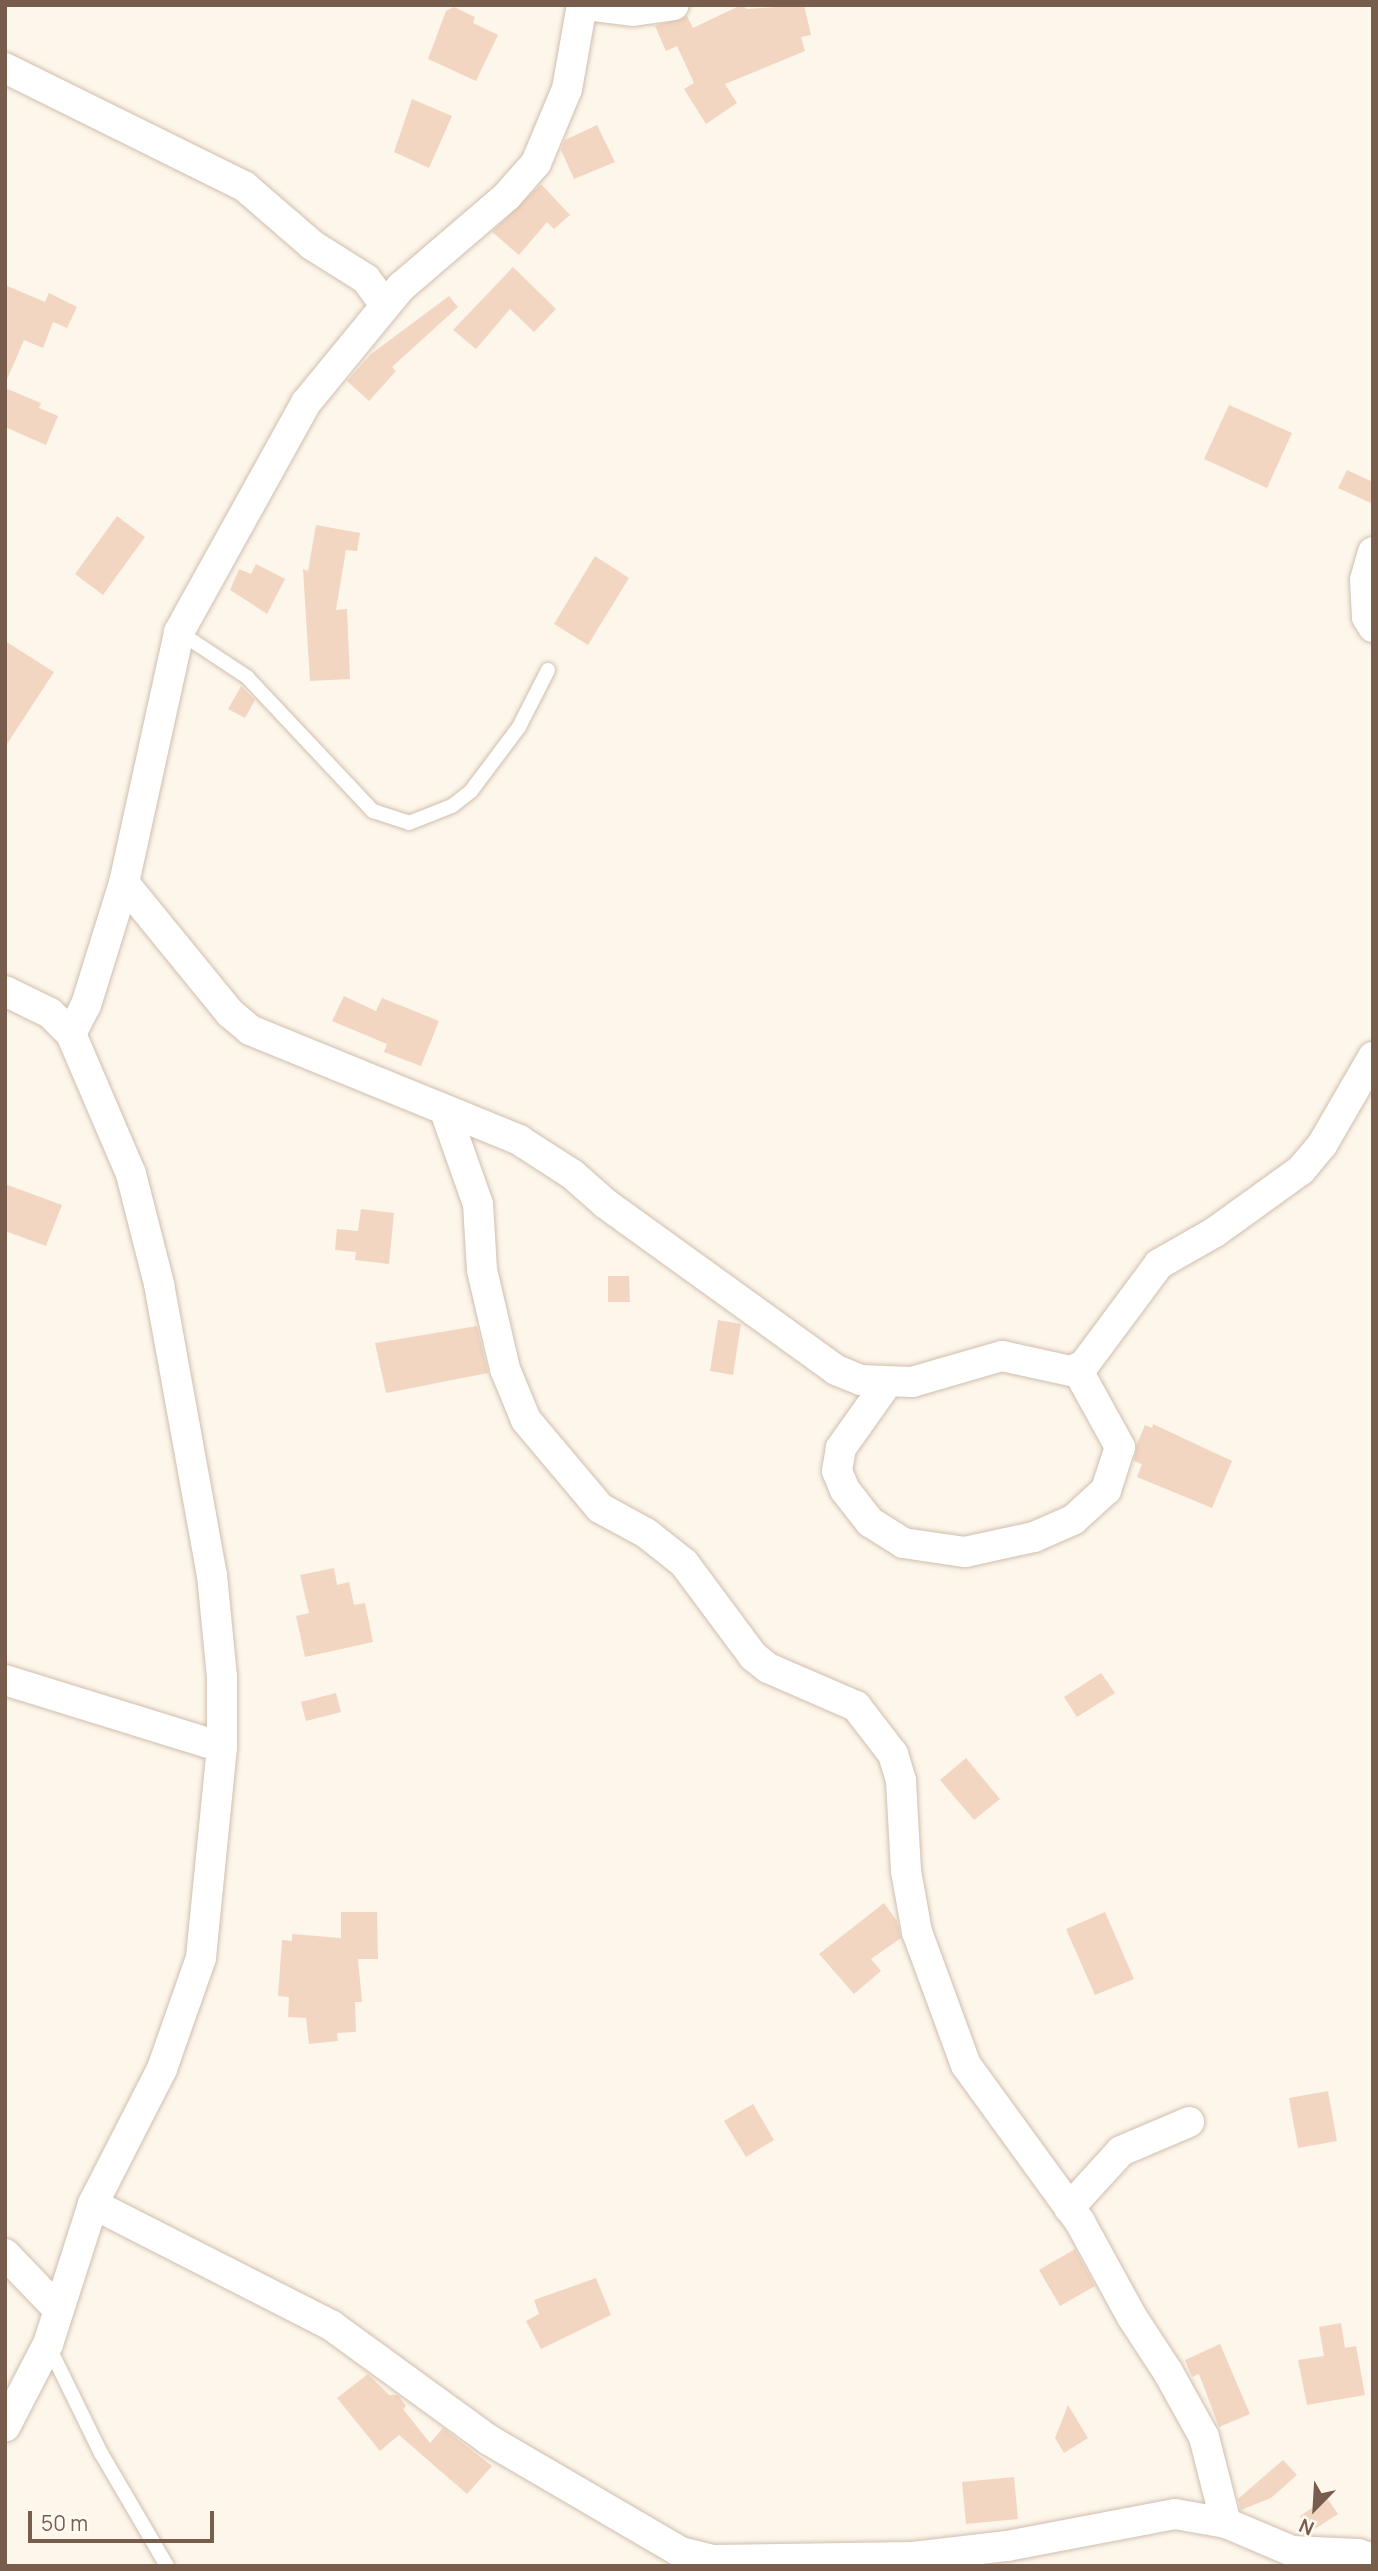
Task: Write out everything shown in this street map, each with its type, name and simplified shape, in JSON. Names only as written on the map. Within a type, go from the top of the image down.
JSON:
[{"type":"street","points":[[71,1034],[86,1005],[124,883],[179,632],[306,403],[385,306],[436,252],[515,188],[536,163],[567,89],[584,5],[633,11],[674,5]]},
{"type":"street","points":[[5,68],[244,186],[313,245],[366,279],[385,306]]},
{"type":"street","points":[[1373,552],[1365,580],[1367,617],[1373,627]]},
{"type":"street","points":[[124,883],[239,1022],[295,1052],[519,1140],[572,1174],[606,1204],[836,1370],[887,1383],[912,1382],[1002,1356],[1071,1371],[1077,1368],[1096,1351],[1158,1264],[1215,1233],[1241,1209],[1301,1170],[1322,1145],[1373,1057]]},
{"type":"street","points":[[5,991],[50,1013],[71,1034],[131,1174],[159,1284],[212,1574],[222,1677],[222,1747],[201,1958],[162,2069],[93,2204],[57,2308],[48,2344],[5,2427]]},
{"type":"street","points":[[445,1111],[478,1204],[482,1270],[517,1404],[585,1494],[684,1563],[753,1656],[768,1668],[846,1700],[874,1726],[893,1754],[901,1782],[906,1871],[917,1933],[966,2065],[1069,2208],[1204,2437],[1226,2522]]},
{"type":"street","points":[[887,1383],[841,1448],[837,1471],[845,1490],[870,1522],[903,1543],[965,1552],[1044,1533],[1073,1520],[1106,1490],[1120,1447],[1077,1368]]},
{"type":"street","points":[[5,1681],[222,1747]]},
{"type":"street","points":[[1069,2208],[1121,2151],[1189,2122]]},
{"type":"street","points":[[93,2204],[295,2304],[373,2353],[489,2440],[681,2552],[716,2563],[946,2553],[1075,2534],[1157,2515],[1226,2522],[1292,2551],[1358,2554],[1373,2559]]},
{"type":"street","points":[[5,2254],[57,2308]]},
{"type":"lane","points":[[179,632],[247,677],[373,811],[409,823],[452,806],[471,791],[519,727],[548,670]]},
{"type":"lane","points":[[48,2344],[101,2453],[167,2566]]},
{"type":"building","points":[[741,5],[747,9],[804,5],[811,35],[801,37],[805,51],[725,84],[737,103],[706,124],[684,89],[694,83],[677,46],[666,51],[655,26],[687,16],[693,28]]},
{"type":"building","points":[[454,7],[475,17],[473,23],[498,35],[476,81],[428,59],[446,11]]},
{"type":"building","points":[[412,99],[452,116],[429,168],[394,152]]},
{"type":"building","points":[[597,125],[615,162],[574,179],[561,150],[565,140]]},
{"type":"building","points":[[541,184],[570,215],[554,229],[547,222],[519,255],[492,232]]},
{"type":"building","points":[[513,267],[556,309],[534,332],[510,309],[476,349],[453,330]]},
{"type":"building","points":[[5,285],[45,302],[49,293],[77,307],[67,328],[53,322],[43,348],[24,340],[5,384]]},
{"type":"building","points":[[449,296],[458,307],[392,367],[396,371],[369,401],[347,381],[371,354]]},
{"type":"building","points":[[5,388],[41,403],[39,408],[58,416],[46,445],[5,427]]},
{"type":"building","points":[[1229,405],[1292,433],[1267,488],[1204,459]]},
{"type":"building","points":[[1347,470],[1373,482],[1373,504],[1338,488]]},
{"type":"building","points":[[117,516],[145,537],[103,595],[75,574]]},
{"type":"building","points":[[316,525],[360,533],[357,551],[346,550],[336,610],[347,609],[350,679],[310,681],[303,569],[308,571]]},
{"type":"building","points":[[595,556],[629,578],[588,645],[554,624]]},
{"type":"building","points":[[256,564],[285,579],[267,614],[230,590],[239,569],[251,574]]},
{"type":"building","points":[[5,641],[54,672],[5,747]]},
{"type":"building","points":[[241,686],[255,700],[245,718],[228,709]]},
{"type":"building","points":[[344,996],[376,1011],[382,998],[439,1021],[421,1066],[384,1052],[387,1044],[332,1021]]},
{"type":"building","points":[[5,1184],[62,1205],[46,1246],[5,1231]]},
{"type":"building","points":[[361,1209],[394,1213],[389,1264],[355,1260],[356,1252],[335,1250],[337,1229],[358,1231]]},
{"type":"building","points":[[608,1276],[629,1276],[630,1302],[608,1302]]},
{"type":"building","points":[[718,1320],[741,1324],[733,1375],[710,1371]]},
{"type":"building","points":[[477,1326],[488,1373],[386,1393],[375,1343]]},
{"type":"building","points":[[1153,1424],[1232,1461],[1212,1508],[1137,1477],[1142,1464],[1134,1461],[1137,1444],[1145,1425],[1152,1428]]},
{"type":"building","points":[[334,1568],[337,1585],[349,1582],[354,1605],[365,1603],[373,1642],[305,1657],[296,1616],[309,1613],[300,1575]]},
{"type":"building","points":[[1101,1673],[1115,1693],[1077,1717],[1064,1697]]},
{"type":"building","points":[[336,1693],[341,1712],[306,1721],[301,1702]]},
{"type":"building","points":[[966,1758],[1000,1799],[974,1820],[940,1780]]},
{"type":"building","points":[[884,1903],[897,1921],[901,1938],[871,1959],[881,1971],[854,1994],[819,1954]]},
{"type":"building","points":[[341,1912],[377,1912],[378,1959],[358,1959],[362,2002],[355,2002],[356,2032],[337,2033],[338,2041],[309,2044],[306,2018],[288,2017],[289,1997],[278,1996],[282,1940],[292,1941],[292,1934],[341,1938]]},
{"type":"building","points":[[1105,1912],[1134,1979],[1095,1995],[1066,1929]]},
{"type":"building","points":[[1328,2091],[1337,2141],[1298,2148],[1289,2098]]},
{"type":"building","points":[[753,2104],[774,2140],[746,2157],[724,2121]]},
{"type":"building","points":[[1075,2249],[1095,2286],[1060,2306],[1039,2270]]},
{"type":"building","points":[[596,2278],[611,2315],[541,2349],[526,2321],[539,2314],[534,2300]]},
{"type":"building","points":[[1341,2323],[1345,2348],[1356,2346],[1365,2395],[1307,2405],[1298,2360],[1324,2356],[1319,2327]]},
{"type":"building","points":[[1220,2344],[1250,2414],[1219,2427],[1199,2374],[1192,2377],[1185,2360]]},
{"type":"building","points":[[368,2374],[389,2395],[398,2395],[406,2406],[403,2409],[430,2443],[443,2428],[492,2466],[467,2494],[399,2435],[380,2451],[337,2398]]},
{"type":"building","points":[[1068,2405],[1088,2438],[1064,2453],[1055,2438]]},
{"type":"building","points":[[1283,2460],[1297,2475],[1271,2498],[1241,2510],[1238,2499]]},
{"type":"building","points":[[1014,2477],[1018,2519],[966,2524],[962,2482]]},
{"type":"building","points":[[1327,2498],[1338,2514],[1310,2532],[1300,2516]]}]
